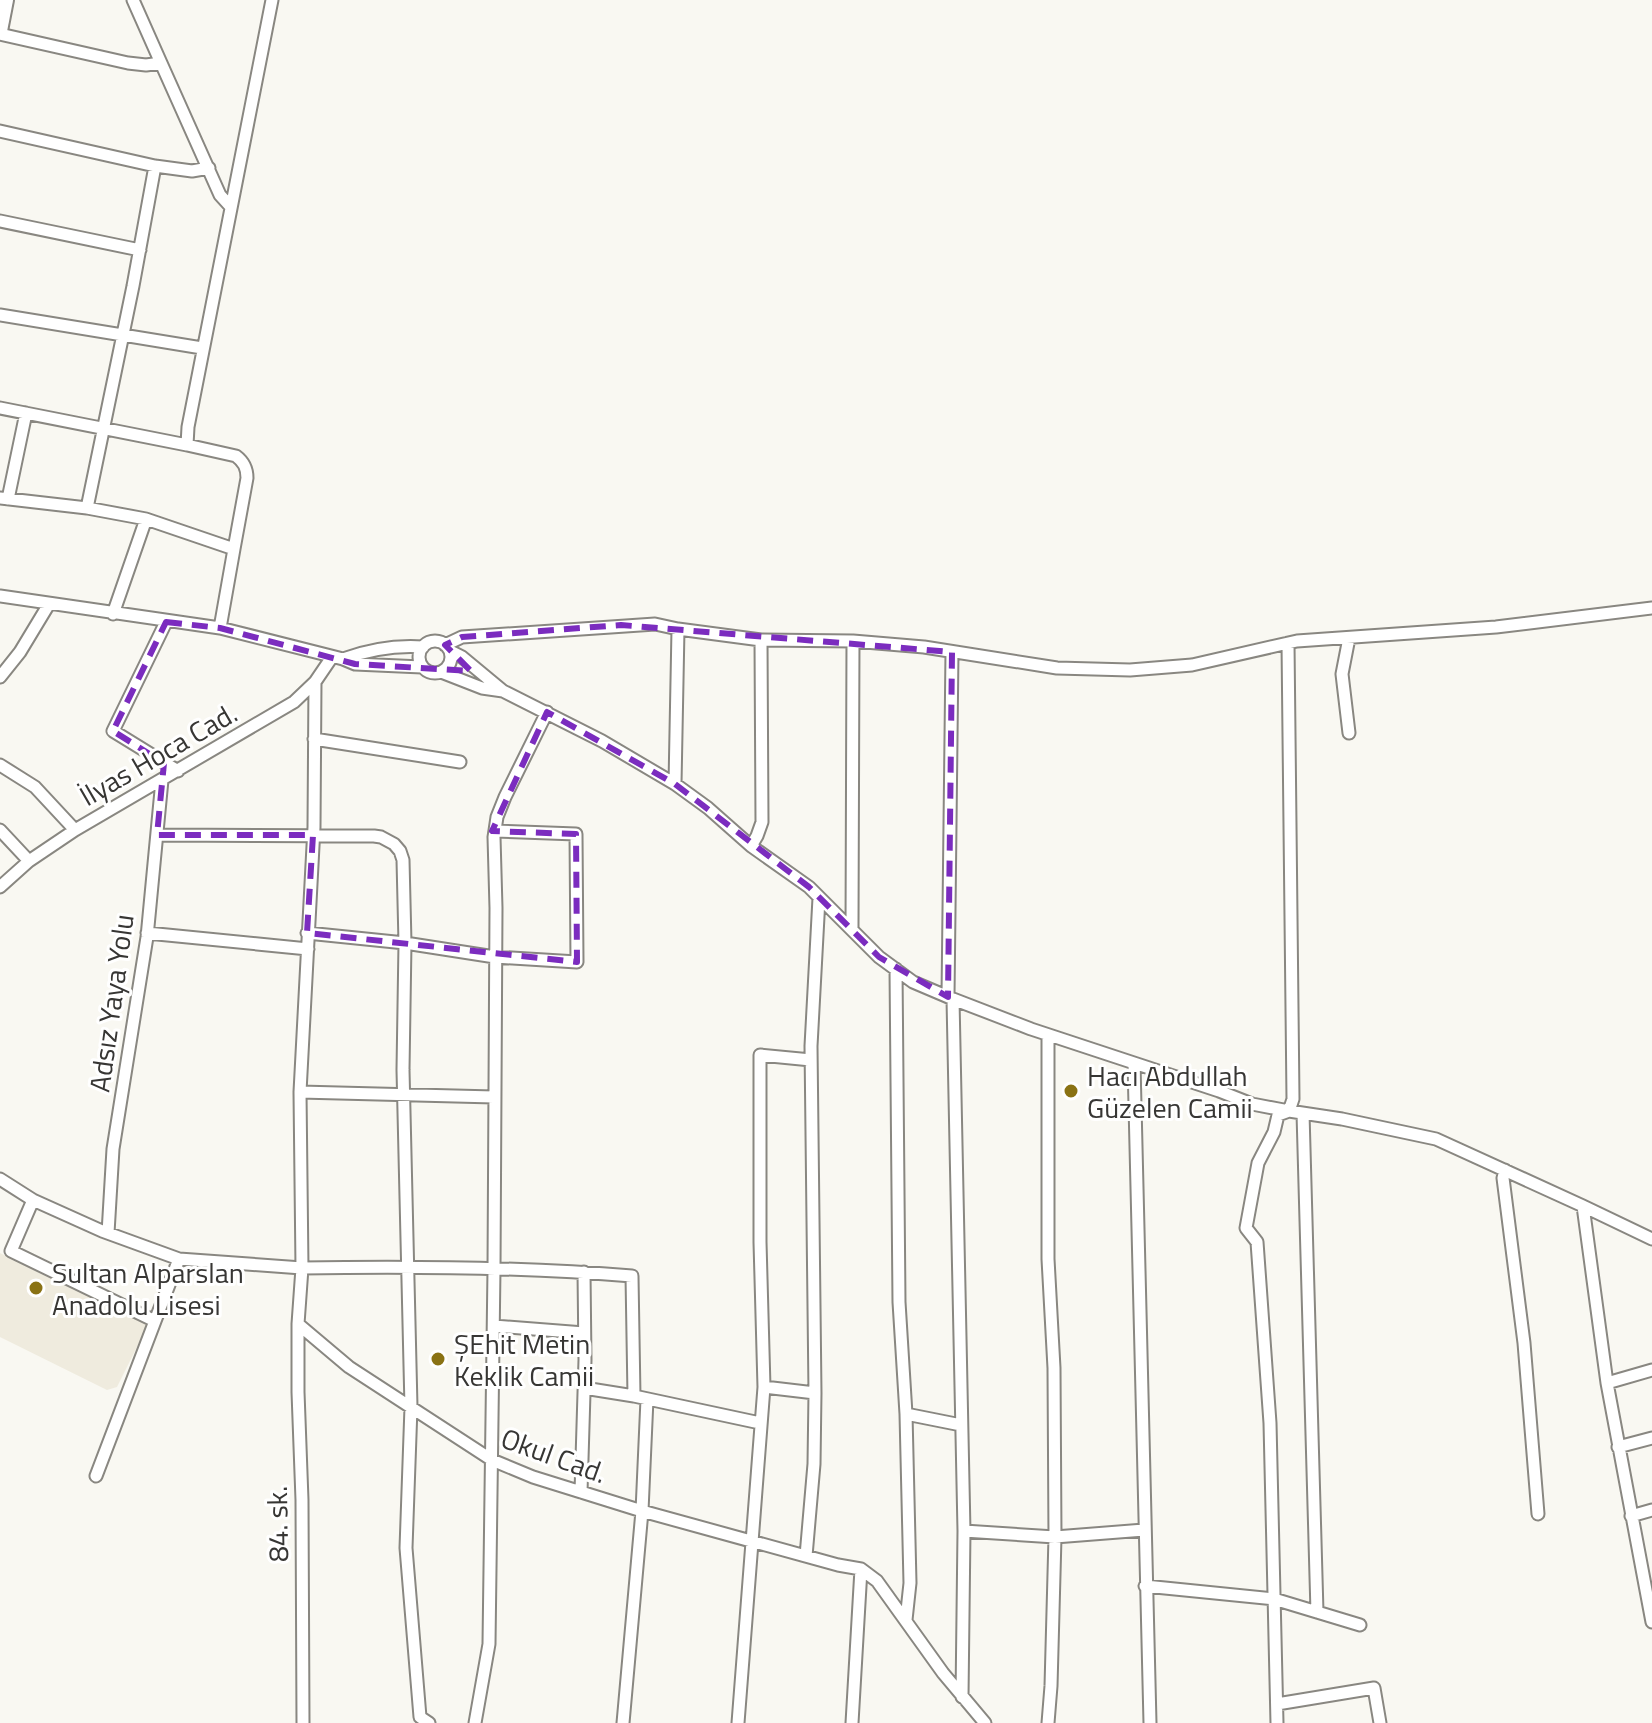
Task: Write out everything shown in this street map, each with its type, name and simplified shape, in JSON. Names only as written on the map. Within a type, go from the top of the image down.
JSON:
[{"type":"street","points":[[6,0],[0,32],[128,63],[161,63]]},
{"type":"street","points":[[133,0],[220,195],[230,206]]},
{"type":"street","points":[[187,445],[202,348],[272,0]]},
{"type":"street","points":[[0,131],[155,166],[192,171],[209,168]]},
{"type":"street","points":[[87,508],[155,166]]},
{"type":"street","points":[[0,221],[140,250]]},
{"type":"street","points":[[0,315],[202,348]]},
{"type":"street","points":[[0,408],[236,456],[244,464],[247,478],[220,628]]},
{"type":"street","points":[[26,413],[4,499],[87,508],[146,519],[234,549]]},
{"type":"street","points":[[113,614],[146,519]]},
{"type":"street","points":[[0,596],[220,628],[355,664],[422,667],[482,688],[503,691]]},
{"type":"street","points":[[0,677],[20,652],[49,604]]},
{"type":"street","points":[[447,648],[462,637],[655,624],[761,640],[853,641],[924,647],[1057,668],[1130,670],[1192,665],[1297,641],[1496,627],[1652,608]]},
{"type":"street","points":[[166,622],[113,731],[178,771]]},
{"type":"street","points":[[675,784],[678,629]]},
{"type":"street","points":[[1349,638],[1342,674],[1349,733]]},
{"type":"street","points":[[751,846],[762,822],[761,640]]},
{"type":"street","points":[[422,667],[419,655],[423,647],[433,641],[462,657],[503,691],[602,741],[675,784],[751,846],[809,887],[879,957],[913,982],[1048,1035],[1252,1104],[1436,1139],[1652,1239]]},
{"type":"street","points":[[852,929],[853,641]]},
{"type":"street","points":[[1288,643],[1293,1099],[1289,1111]]},
{"type":"street","points":[[338,658],[406,646],[423,647]]},
{"type":"street","points":[[441,672],[450,663],[447,648]]},
{"type":"street","points":[[952,652],[950,998],[964,1531],[962,1697]]},
{"type":"street","name":"İlyas Hoca Cad.","points":[[0,887],[29,861],[75,830],[294,702],[338,658]]},
{"type":"street","points":[[298,1324],[302,1268],[300,1092],[313,835],[315,682]]},
{"type":"street","points":[[475,1723],[489,1644],[494,1326],[495,831],[505,797],[547,712]]},
{"type":"street","points":[[314,739],[460,762]]},
{"type":"street","points":[[0,765],[35,787],[75,830]]},
{"type":"street","name":"Adsız Yaya Yolu","points":[[108,1233],[113,1149],[147,933],[162,780]]},
{"type":"street","points":[[0,830],[29,861]]},
{"type":"street","points":[[307,933],[405,943],[495,957],[577,962],[576,834],[495,831]]},
{"type":"street","points":[[157,835],[374,836],[388,840],[400,851],[404,866],[403,1070],[411,1407],[406,1548],[420,1717],[429,1723]]},
{"type":"street","points":[[806,1556],[814,1464],[811,1060],[819,898]]},
{"type":"street","points":[[147,933],[308,949]]},
{"type":"street","points":[[896,969],[899,1302],[906,1414],[910,1583],[906,1620]]},
{"type":"street","points":[[1048,1035],[1048,1259],[1054,1368],[1055,1537],[1048,1723]]},
{"type":"street","points":[[738,1723],[764,1387],[760,1055],[811,1060]]},
{"type":"street","points":[[1134,1064],[1150,1723]]},
{"type":"street","points":[[300,1092],[494,1097]]},
{"type":"street","points":[[1277,1723],[1270,1423],[1257,1242],[1246,1228],[1258,1163],[1274,1132],[1278,1115],[1289,1111]]},
{"type":"street","points":[[1303,1113],[1317,1612]]},
{"type":"street","points":[[1505,1170],[1503,1178],[1524,1343],[1538,1514]]},
{"type":"street","points":[[0,1179],[33,1200],[108,1233],[179,1259],[302,1268],[409,1266],[632,1276],[634,1396]]},
{"type":"street","points":[[33,1200],[6,1248],[155,1321]]},
{"type":"street","points":[[1583,1206],[1607,1383],[1652,1622]]},
{"type":"street","points":[[96,1476],[179,1259]]},
{"type":"street","points":[[581,1492],[584,1272]]},
{"type":"street","name":"Okul Cad.","points":[[298,1324],[349,1367],[492,1460],[533,1477],[642,1511],[861,1569]]},
{"type":"street","name":"84. sk.","points":[[298,1324],[303,1723]]},
{"type":"street","points":[[494,1326],[584,1333]]},
{"type":"street","points":[[1607,1383],[1652,1370]]},
{"type":"street","points":[[764,1387],[815,1393]]},
{"type":"street","points":[[584,1388],[760,1423]]},
{"type":"street","points":[[623,1723],[642,1511],[647,1399]]},
{"type":"street","points":[[906,1414],[961,1425]]},
{"type":"street","points":[[1618,1447],[1652,1438]]},
{"type":"street","points":[[1631,1516],[1652,1510]]},
{"type":"street","points":[[964,1531],[1055,1537],[1144,1530]]},
{"type":"street","points":[[861,1569],[877,1581],[962,1697],[985,1723]]},
{"type":"street","points":[[852,1723],[861,1569]]},
{"type":"street","points":[[1145,1586],[1274,1599],[1360,1625]]},
{"type":"street","points":[[1277,1704],[1374,1688],[1380,1723]]},
{"type":"highlighted area","points":[[166,622],[220,628],[355,664],[471,671],[445,645],[462,637],[621,625],[952,652],[948,997],[879,957],[809,887],[675,784],[547,712],[492,831],[576,834],[577,962],[307,933],[313,835],[157,835],[164,763],[113,731]]},
{"type":"shaded area","name":"Sultan Alparslan Anadolu Lisesi","points":[[0,1253],[146,1323],[147,1327],[117,1387],[107,1390],[0,1337]]},
{"type":"place","name":"Hacı Abdullah Güzelen Camii","points":[[1071,1091]]},
{"type":"place","name":"Sultan Alparslan Anadolu Lisesi","points":[[36,1288]]},
{"type":"place","name":"ŞEhit Metin Keklik Camii","points":[[438,1359]]}]
